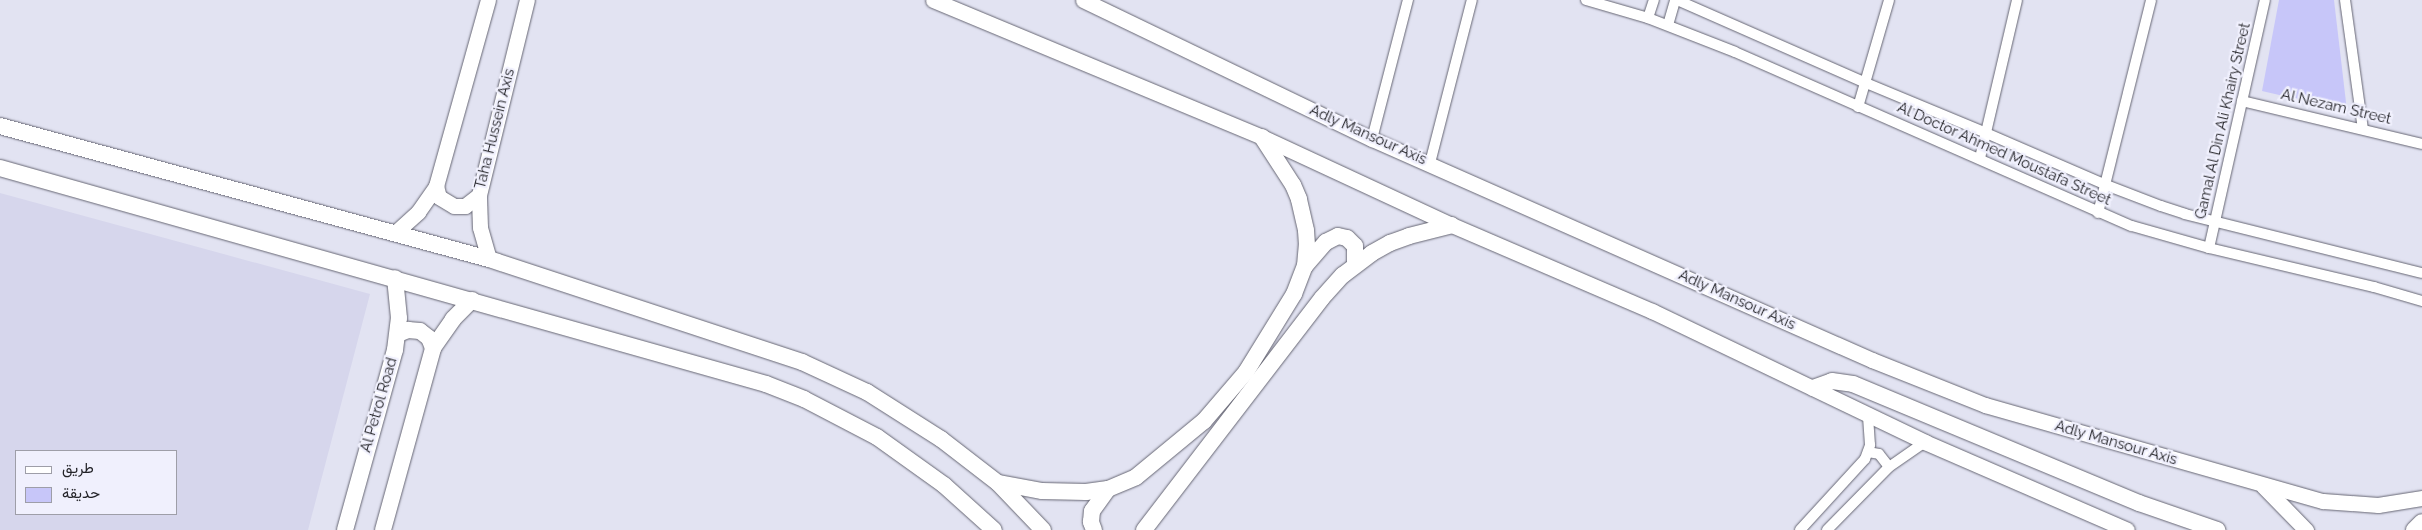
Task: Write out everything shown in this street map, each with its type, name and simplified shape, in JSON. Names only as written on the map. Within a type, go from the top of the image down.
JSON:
[{"type":"main road","points":[[396,232],[418,212],[436,186],[488,0]]},
{"type":"main road","name":"Taha Hussein Axis","points":[[489,258],[480,227],[479,195],[527,0]]},
{"type":"main road","name":"Adly Mansour Axis","points":[[1082,0],[1372,139],[1872,360],[1944,389],[2032,419],[2306,497],[2341,504],[2378,505],[2422,498]]},
{"type":"main road","points":[[940,2],[1262,137],[1452,225],[1652,311],[1925,442],[2127,530]]},
{"type":"main road","points":[[0,126],[489,258],[768,350],[835,376],[899,410],[967,458],[998,483],[1043,530]]},
{"type":"main road","points":[[1262,137],[1299,199],[1306,230],[1305,266]]},
{"type":"main road","points":[[0,168],[726,372],[804,399],[877,437],[912,460],[944,484],[994,530]]},
{"type":"main road","points":[[436,186],[440,197],[454,206],[465,206],[479,195]]},
{"type":"main road","points":[[1144,530],[1322,298],[1355,265],[1390,243],[1452,225]]},
{"type":"main road","points":[[998,483],[1042,492],[1079,492],[1108,489],[1136,477],[1204,421],[1246,372],[1265,344],[1294,294],[1305,266],[1326,242],[1338,236],[1347,238],[1355,246],[1355,265]]},
{"type":"main road","name":"Al Petrol Road","points":[[344,530],[398,334],[399,305],[395,278]]},
{"type":"main road","points":[[383,530],[433,348],[448,324],[472,300]]},
{"type":"main road","points":[[398,334],[408,330],[420,331],[428,338],[433,348]]},
{"type":"main road","points":[[1813,388],[1832,381],[1853,384],[2139,503],[2217,530]]},
{"type":"main road","points":[[2260,483],[2306,530]]},
{"type":"main road","points":[[1094,530],[1091,522],[1092,511],[1108,489]]},
{"type":"main road","points":[[2414,530],[2422,522]]},
{"type":"street","points":[[1372,139],[1408,0]]},
{"type":"street","points":[[1430,163],[1472,0]]},
{"type":"street","name":"Al Doctor Ahmed Moustafa Street","points":[[1586,0],[1668,25],[1734,52],[1980,158],[2098,213],[2166,237],[2374,287],[2422,301]]},
{"type":"street","points":[[1648,18],[1654,0]]},
{"type":"street","points":[[1668,25],[1676,0]]},
{"type":"street","name":"Al Doctor Ahmed Moustafa Street","points":[[1676,0],[2106,185],[2177,212],[2422,273]]},
{"type":"street","points":[[1858,107],[1889,0]]},
{"type":"street","points":[[1980,158],[2017,0]]},
{"type":"street","points":[[2098,213],[2151,0]]},
{"type":"street","name":"Gamal Al Din Ali Khairy Street","points":[[2209,248],[2265,0]]},
{"type":"street","points":[[2345,0],[2363,129]]},
{"type":"street","name":"Al Nezam Street","points":[[2242,101],[2422,144]]},
{"type":"street","points":[[1800,530],[1861,466],[1868,452],[1870,436],[1868,415]]},
{"type":"street","points":[[1827,530],[1889,467],[1925,442]]},
{"type":"street","points":[[1868,452],[1879,454],[1889,467]]},
{"type":"shaded area","points":[[0,193],[370,294],[308,530],[0,530]]},
{"type":"green space","points":[[2279,0],[2334,0],[2347,111],[2262,91]]}]
